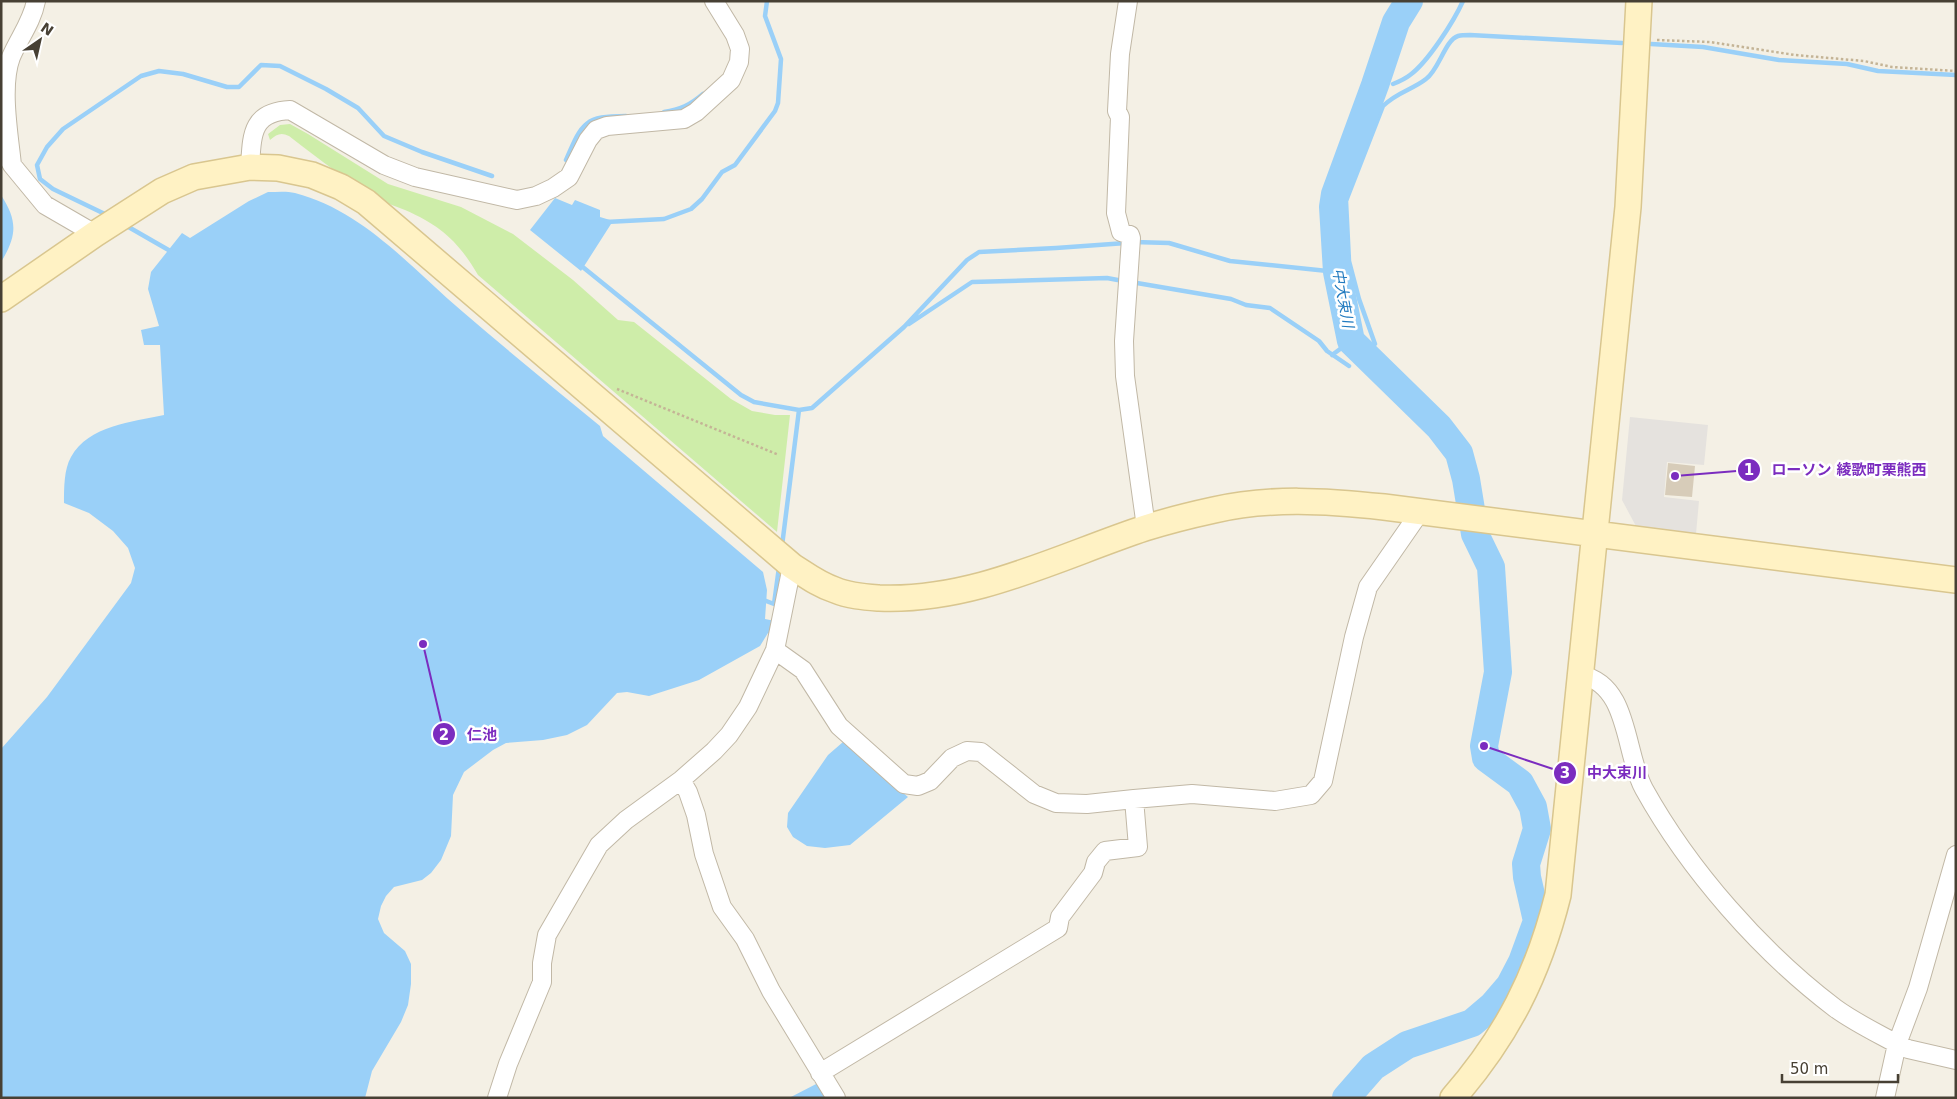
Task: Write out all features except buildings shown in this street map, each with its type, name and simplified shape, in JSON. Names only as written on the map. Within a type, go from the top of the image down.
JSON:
[{"type":"street","points":[[12,165],[5,92],[10,59],[34,13],[36,1]]},
{"type":"street","points":[[250,166],[252,140],[256,126],[264,116],[276,111],[290,110],[384,165],[415,177],[517,200],[536,196],[553,188],[568,177],[588,140],[596,130],[607,126],[684,119],[696,112],[731,80],[739,62],[740,49],[735,35],[714,1]]},
{"type":"street","points":[[1128,1],[1120,54],[1117,111],[1120,117],[1116,213],[1121,232],[1130,235],[1131,241],[1124,341],[1125,376],[1146,527]]},
{"type":"street","points":[[1453,1098],[1489,1052],[1509,1022],[1533,974],[1550,927],[1558,895],[1628,207],[1639,1]]},
{"type":"street","points":[[1,146],[12,165],[46,205],[100,231]]},
{"type":"street","points":[[1,299],[162,191],[194,177],[250,166],[278,168],[312,175],[341,187],[366,202],[453,274],[785,560],[819,583],[836,591],[864,597],[902,599],[942,595],[984,586],[1146,527],[1215,510],[1274,501],[1326,501],[1956,580]]},
{"type":"street","points":[[775,650],[803,670],[839,726],[904,784],[918,786],[930,781],[952,758],[967,751],[981,752],[1034,794],[1056,803],[1087,804],[1192,794],[1275,801],[1311,795],[1323,781],[1354,637],[1368,587],[1420,512]]},
{"type":"street","points":[[497,1098],[508,1064],[542,982],[542,962],[547,935],[600,845],[626,820],[681,780],[714,751],[729,735],[748,707],[775,650],[785,560]]},
{"type":"street","points":[[1581,675],[1594,678],[1610,693],[1622,718],[1638,779],[1659,817],[1687,858],[1774,958],[1836,1009],[1897,1044],[1908,1049],[1956,1060]]},
{"type":"street","points":[[681,780],[688,792],[696,815],[704,854],[722,907],[745,939],[771,991],[836,1098]]},
{"type":"street","points":[[820,1073],[1058,928],[1060,918],[1092,873],[1096,862],[1105,850],[1138,847],[1134,799]]},
{"type":"street","points":[[1885,1098],[1897,1044],[1918,988],[1956,855]]},
{"type":"path","points":[[1636,38],[1710,42],[1795,55],[1864,61],[1892,67],[1956,71]]},
{"type":"path","points":[[614,388],[779,455]]},
{"type":"green space","points":[[290,124],[388,184],[461,207],[513,234],[573,280],[618,320],[634,322],[731,399],[752,411],[775,415],[790,415],[777,532],[478,275],[456,244],[439,229],[418,216],[371,195],[335,171],[289,136],[279,134],[270,140],[268,134],[280,125]]},
{"type":"shaded area","points":[[1630,417],[1708,425],[1704,465],[1667,462],[1664,497],[1699,501],[1696,534],[1637,528],[1622,500]]},
{"type":"water","points":[[268,192],[292,192],[320,201],[365,227],[480,327],[600,426],[603,436],[763,572],[767,590],[765,619],[775,621],[773,634],[768,633],[760,646],[699,680],[649,696],[627,692],[617,693],[587,725],[567,735],[543,740],[506,743],[493,750],[464,772],[453,795],[451,836],[441,860],[431,873],[422,880],[394,887],[386,896],[381,906],[378,919],[384,933],[405,951],[411,964],[411,984],[408,1005],[401,1022],[372,1071],[365,1098],[1,1098],[1,749],[47,697],[131,583],[135,568],[128,548],[113,531],[89,513],[64,503],[67,467],[79,446],[100,431],[125,423],[164,415],[160,345],[144,345],[141,330],[159,326],[148,289],[151,272],[182,233],[190,238],[249,201]]},
{"type":"water","points":[[1,195],[7,204],[13,221],[13,236],[1,262]]},
{"type":"water","points":[[555,198],[572,205],[575,200],[600,210],[600,217],[610,220],[611,224],[581,271],[530,230]]},
{"type":"water","points":[[843,742],[908,797],[850,845],[825,848],[807,846],[793,837],[787,827],[788,813],[828,755]]},
{"type":"water","points":[[820,1082],[829,1098],[789,1098]]},
{"type":"waterway","points":[[606,222],[664,219],[691,209],[702,199],[722,172],[735,165],[775,111],[778,103],[781,59],[765,16],[767,1]]},
{"type":"waterway","name":"中大束川","points":[[1346,1098],[1373,1067],[1407,1045],[1472,1023],[1492,1006],[1510,985],[1522,962],[1537,921],[1526,864],[1537,829],[1533,807],[1520,783],[1486,758],[1484,746],[1498,672],[1491,567],[1475,534],[1466,479],[1459,453],[1439,427],[1351,341],[1337,272],[1333,207],[1335,194],[1396,22],[1409,1]]},
{"type":"waterway","points":[[1393,84],[1408,76],[1425,61],[1447,30],[1463,1]]},
{"type":"waterway","points":[[1375,344],[1359,299],[1349,261],[1346,201],[1383,106],[1394,97],[1421,83],[1431,75],[1449,43],[1458,36],[1470,35],[1622,43]]},
{"type":"waterway","points":[[1651,44],[1703,47],[1779,60],[1847,64],[1878,71],[1956,75]]},
{"type":"waterway","points":[[109,216],[53,189],[40,179],[37,165],[47,147],[63,129],[141,76],[159,71],[183,74],[227,87],[239,87],[261,65],[280,66],[326,89],[358,108],[384,136],[422,152],[492,176]]},
{"type":"waterway","points":[[664,112],[685,106],[703,94]]},
{"type":"waterway","points":[[566,160],[576,138],[586,124],[601,118],[626,116]]},
{"type":"waterway","points":[[125,225],[172,252]]},
{"type":"waterway","points":[[1134,242],[1169,243],[1230,261],[1337,272]]},
{"type":"waterway","points":[[782,546],[799,410],[812,408],[904,327],[967,260],[979,252],[1126,243]]},
{"type":"waterway","points":[[579,264],[741,395],[754,402],[799,410]]},
{"type":"waterway","points":[[909,324],[972,282],[1107,278],[1123,281]]},
{"type":"waterway","points":[[1131,282],[1231,299],[1246,305],[1270,308],[1319,341],[1327,351],[1349,366]]},
{"type":"waterway","points":[[1332,355],[1351,341]]},
{"type":"waterway","points":[[761,599],[774,604],[779,567]]},
{"type":"place","name":"ローソン 綾歌町栗熊西","points":[[1675,476]]},
{"type":"place","name":"仁池","points":[[423,644]]},
{"type":"place","name":"中大束川","points":[[1484,746]]}]
